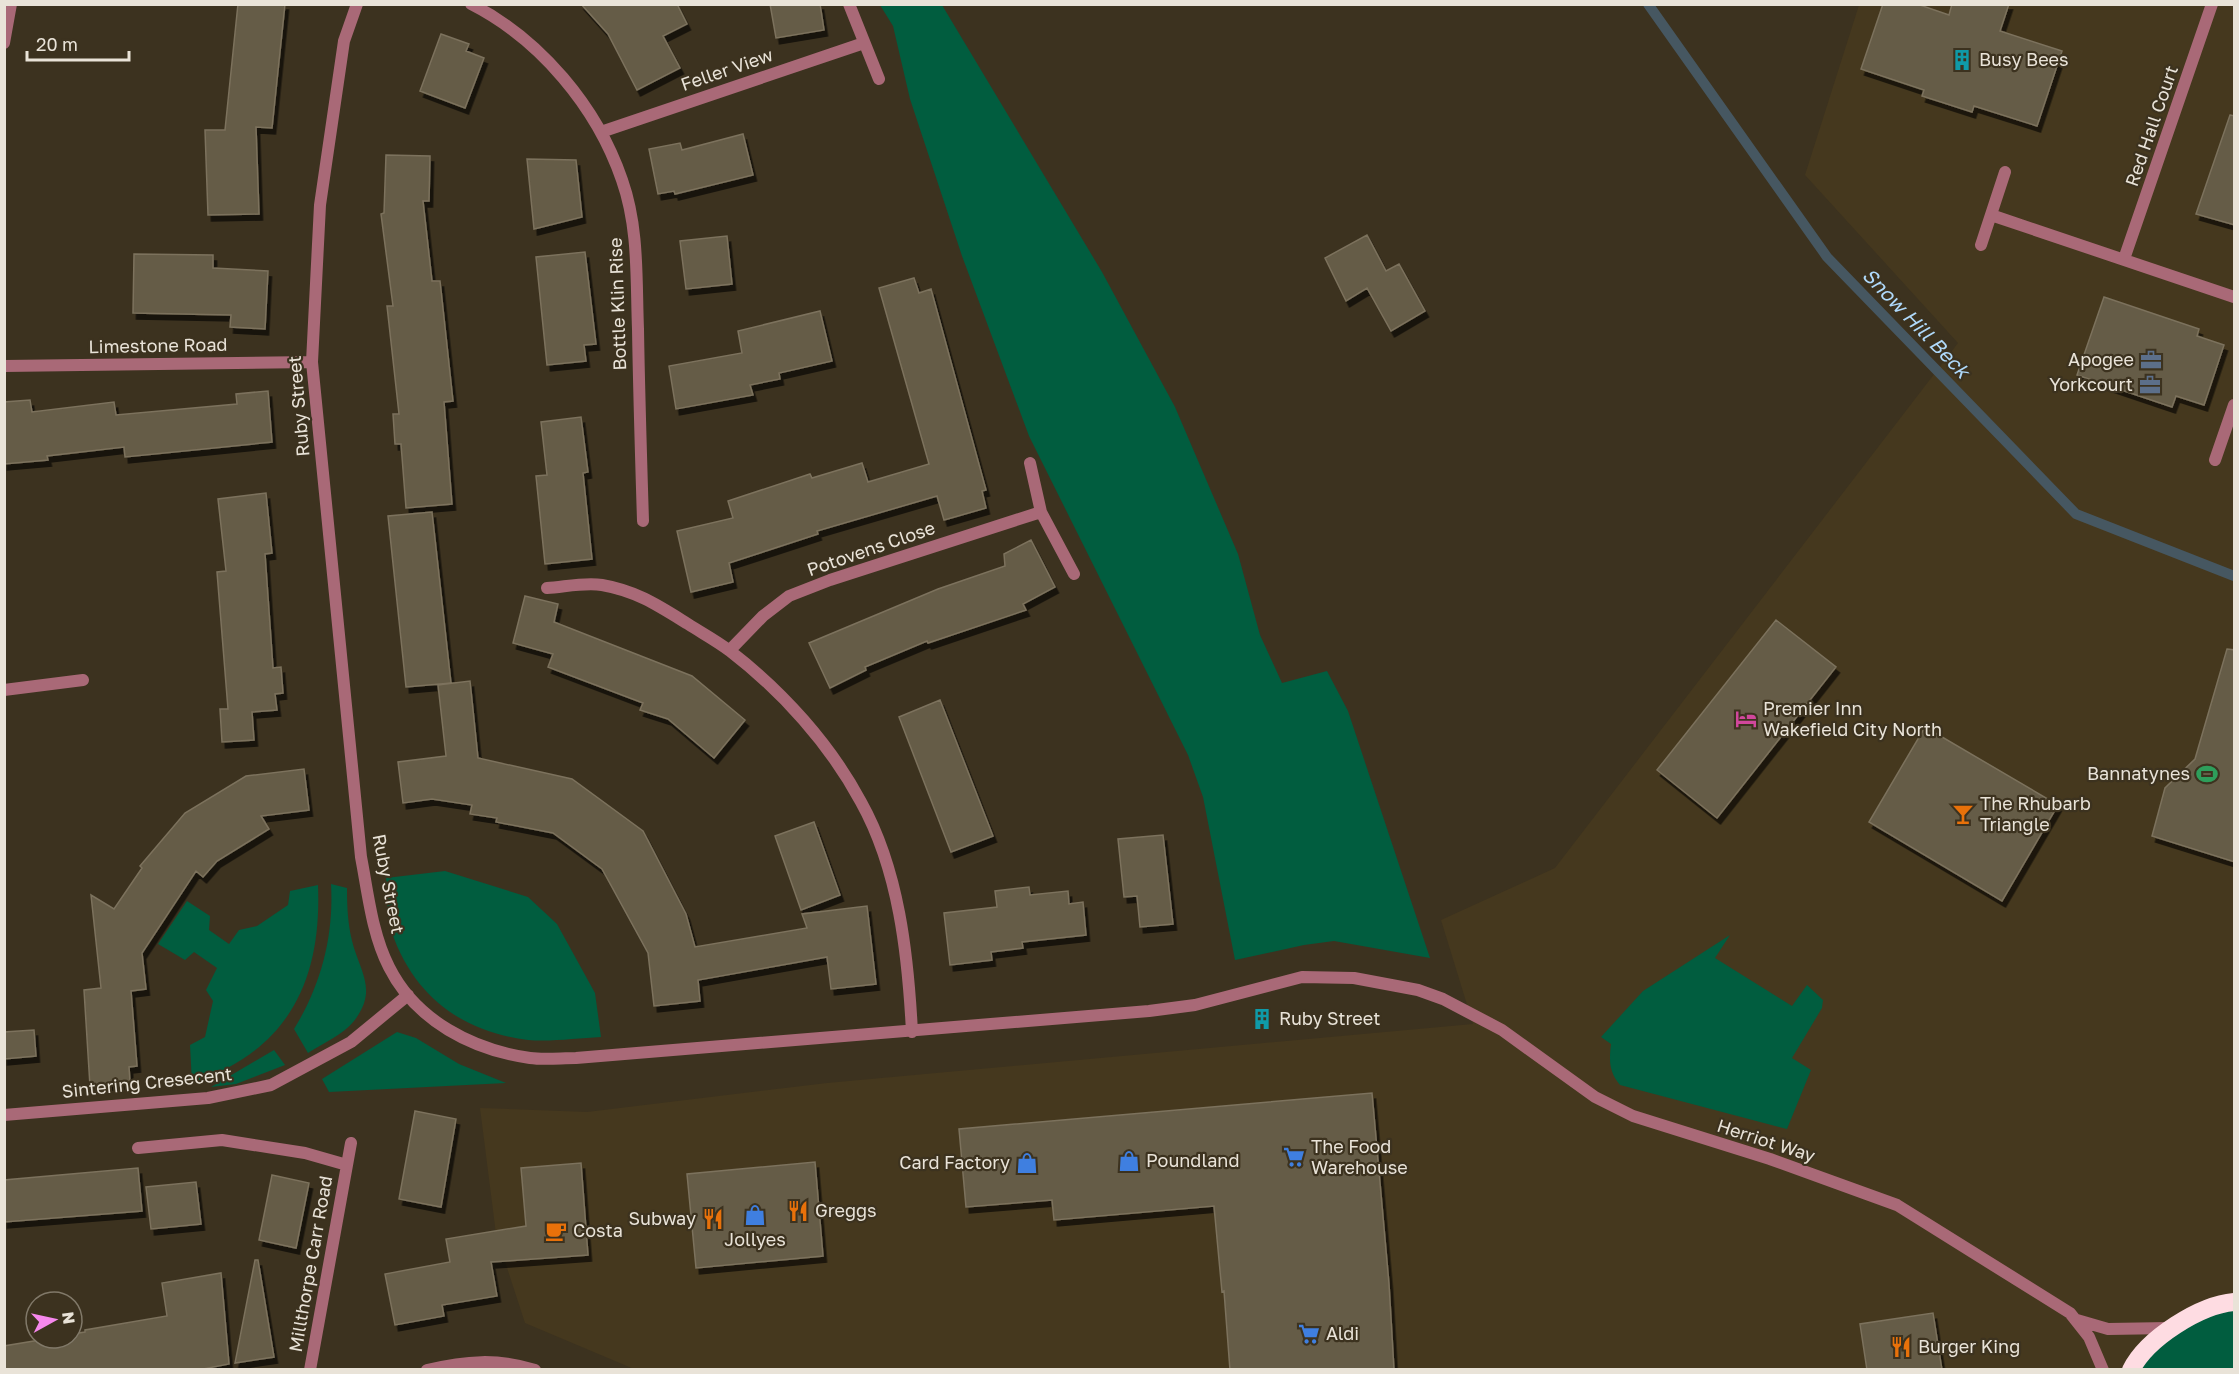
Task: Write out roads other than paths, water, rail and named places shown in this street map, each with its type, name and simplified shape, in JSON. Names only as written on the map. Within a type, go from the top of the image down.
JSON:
[{"type":"highway","points":[[2131,1370],[2169,1328],[2230,1301]]},
{"type":"street","points":[[4,44],[11,4]]},
{"type":"street","name":"Ruby Street","points":[[357,4],[344,41],[320,206],[312,362],[361,856],[374,922],[389,968],[408,995],[429,1017],[460,1038],[493,1050],[532,1058],[576,1058],[912,1032],[1195,1005],[1302,977],[1354,978],[1418,990],[1443,999]]},
{"type":"street","name":"Bottle Klin Rise","points":[[471,4],[495,17],[528,43],[570,85],[601,132],[622,180],[635,235],[643,521]]},
{"type":"street","points":[[849,4],[879,79]]},
{"type":"street","name":"Red Hall Court","points":[[2124,259],[2212,4]]},
{"type":"street","name":"Feller View","points":[[601,132],[864,43]]},
{"type":"street","points":[[1982,245],[2005,172]]},
{"type":"street","points":[[1991,215],[2235,297]]},
{"type":"street","name":"Limestone Road","points":[[4,366],[312,362]]},
{"type":"street","points":[[2215,460],[2235,405]]},
{"type":"street","points":[[1030,463],[1041,512],[1074,574]]},
{"type":"street","name":"Potovens Close","points":[[730,650],[764,616],[789,596],[830,580],[1041,512]]},
{"type":"street","points":[[547,588],[600,584],[645,596],[730,650],[788,702],[824,747],[861,802],[883,854],[898,913],[909,978],[912,1032]]},
{"type":"street","points":[[4,690],[83,680]]},
{"type":"street","name":"Sintering Cresecent","points":[[4,1115],[208,1098],[271,1085],[351,1042],[408,995]]},
{"type":"street","name":"Herriot Way","points":[[1443,999],[1502,1030],[1595,1097],[1633,1116],[1770,1159],[1897,1204],[2077,1320],[2108,1329],[2169,1328]]},
{"type":"street","name":"Millthorpe Carr Road","points":[[138,1148],[222,1140],[305,1153],[347,1164]]},
{"type":"street","name":"Millthorpe Carr Road","points":[[310,1370],[351,1143]]},
{"type":"street","name":"Herriot Way","points":[[2077,1320],[2090,1337],[2103,1370]]},
{"type":"street","points":[[427,1370],[456,1363],[508,1365],[535,1370]]},
{"type":"waterway","name":"Snow Hill Beck","points":[[1648,4],[1827,257],[2076,514],[2234,576]]},
{"type":"place","name":"Busy Bees","points":[[1962,60]]},
{"type":"place","name":"Apogee","points":[[2151,360]]},
{"type":"place","name":"Yorkcourt","points":[[2150,385]]},
{"type":"place","name":"Premier Inn Wakefield City North","points":[[1746,719]]},
{"type":"place","name":"Bannatynes","points":[[2207,774]]},
{"type":"place","name":"The Rhubarb Triangle","points":[[1963,814]]},
{"type":"place","name":"Ruby Street","points":[[1262,1019]]},
{"type":"place","name":"The Food Warehouse","points":[[1294,1157]]},
{"type":"place","name":"Poundland","points":[[1129,1161]]},
{"type":"place","name":"Card Factory","points":[[1027,1163]]},
{"type":"place","name":"Greggs","points":[[798,1211]]},
{"type":"place","name":"Jollyes","points":[[755,1215]]},
{"type":"place","name":"Subway","points":[[713,1219]]},
{"type":"place","name":"Costa","points":[[556,1231]]},
{"type":"place","name":"Aldi","points":[[1309,1334]]},
{"type":"place","name":"Burger King","points":[[1901,1347]]}]
